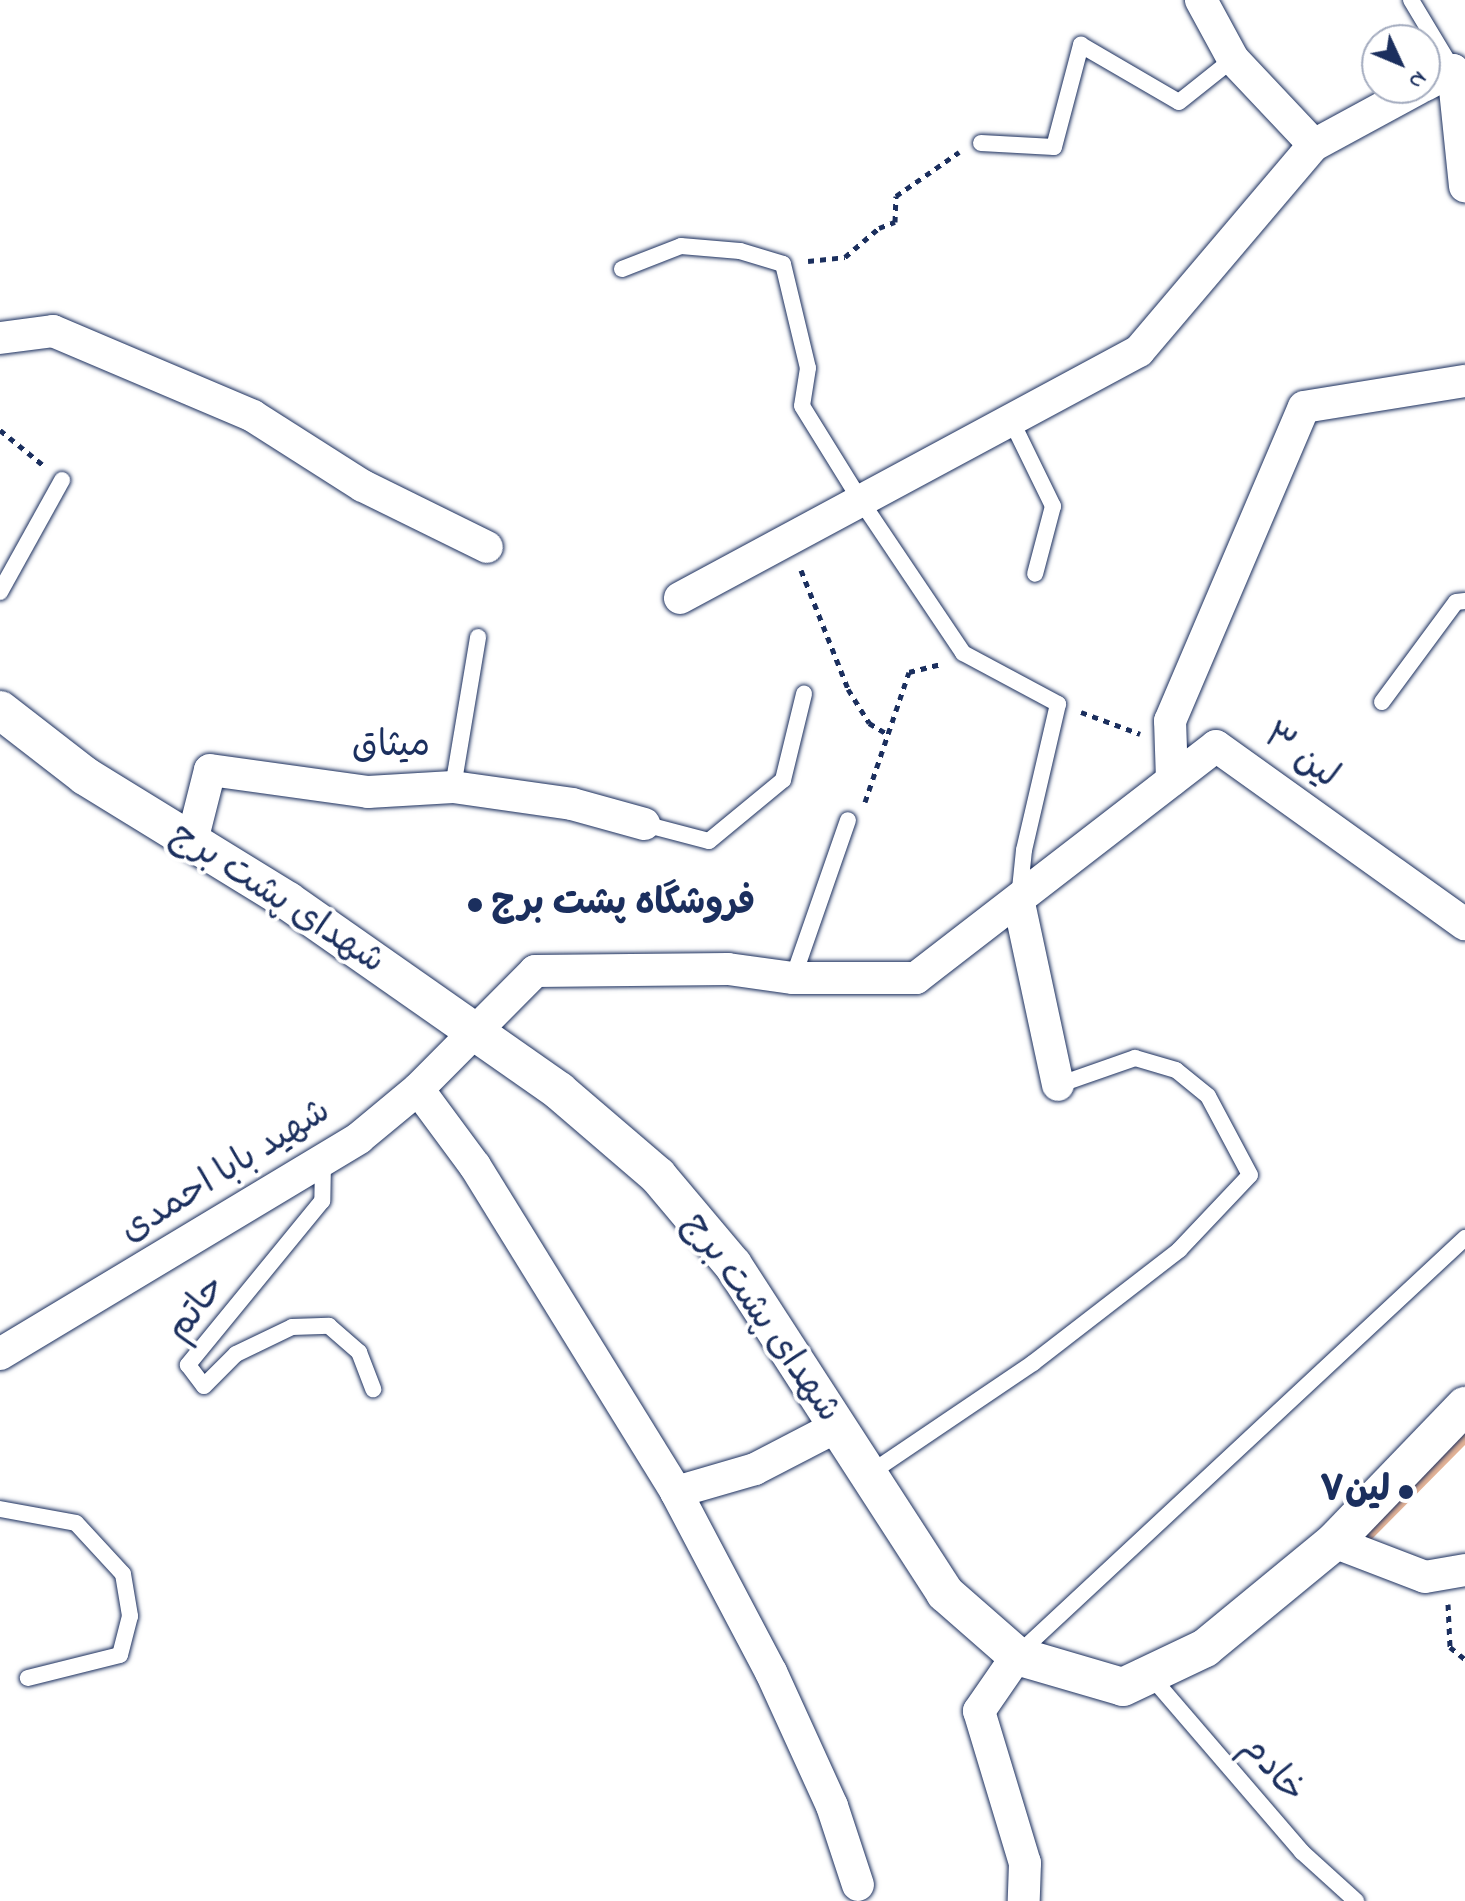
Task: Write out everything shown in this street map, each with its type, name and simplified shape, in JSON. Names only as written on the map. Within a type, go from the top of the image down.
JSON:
[{"type":"street","points":[[1201,0],[1233,59],[1314,145]]},
{"type":"street","points":[[1448,73],[1462,136],[1465,186]]},
{"type":"street","points":[[680,598],[1139,351],[1314,145],[1390,104]]},
{"type":"street","points":[[0,338],[53,331],[253,416],[363,486],[487,547]]},
{"type":"street","points":[[1172,780],[1170,721],[1304,407],[1465,381]]},
{"type":"street","name":"شهدای پشت برج","points":[[0,710],[85,776],[288,901],[475,1031],[559,1091],[658,1176],[733,1265],[945,1593],[1017,1656],[1123,1687],[1205,1648],[1334,1542],[1465,1406]]},
{"type":"street","name":"لین ۳","points":[[793,978],[916,978],[1019,903],[1093,838],[1216,746],[1465,924]]},
{"type":"street","name":"میثاق","points":[[192,841],[210,770],[368,792],[453,787],[572,804],[644,824]]},
{"type":"street","points":[[1019,903],[1058,1085]]},
{"type":"street","name":"شهید بابا احمدی","points":[[0,1354],[323,1162],[418,1089],[535,971],[728,969],[793,978]]},
{"type":"street","points":[[418,1089],[475,1166],[676,1492],[771,1672],[832,1806],[858,1885]]},
{"type":"street","points":[[676,1492],[755,1469],[836,1427]]},
{"type":"street","points":[[1334,1542],[1425,1577],[1456,1572]]},
{"type":"street","points":[[1017,1656],[979,1711],[1025,1863],[1024,1901]]},
{"type":"lane","points":[[1411,0],[1448,73]]},
{"type":"lane","points":[[981,143],[1054,147],[1081,45],[1179,102],[1233,59]]},
{"type":"lane","points":[[622,269],[681,246],[740,251],[783,264],[808,368],[802,406],[861,501],[963,653],[1058,704],[1024,850],[1019,903]]},
{"type":"lane","points":[[1011,420],[1053,506],[1035,574]]},
{"type":"lane","points":[[0,592],[62,480]]},
{"type":"lane","points":[[1382,702],[1456,602],[1465,601]]},
{"type":"lane","points":[[453,787],[478,637]]},
{"type":"lane","points":[[644,824],[709,841],[719,833],[783,780],[804,694]]},
{"type":"lane","points":[[793,978],[848,820]]},
{"type":"lane","points":[[869,1474],[1033,1363],[1179,1250],[1250,1175],[1208,1096],[1176,1070],[1135,1058],[1058,1085]]},
{"type":"lane","name":"حاتم","points":[[323,1162],[322,1201],[188,1365],[204,1386],[236,1354],[292,1327],[329,1326],[359,1352],[373,1389]]},
{"type":"lane","points":[[1017,1656],[1465,1238]]},
{"type":"lane","points":[[0,1509],[76,1523],[123,1574],[130,1616],[120,1655],[28,1678]]},
{"type":"lane","name":"خادم","points":[[1149,1674],[1291,1840],[1356,1901]]},
{"type":"path","points":[[783,264],[845,257],[879,228],[895,222],[896,196],[946,156],[981,143]]},
{"type":"path","points":[[0,430],[62,480]]},
{"type":"path","points":[[788,540],[848,689],[869,723],[887,734]]},
{"type":"path","points":[[848,820],[866,802],[909,672],[963,653]]},
{"type":"path","points":[[1058,704],[1171,745]]},
{"type":"path","points":[[1456,1572],[1450,1647],[1465,1659]]},
{"type":"building","name":"لین۷","points":[[1465,1417],[1465,1445],[1368,1543],[1348,1539]]},
{"type":"place","name":"فروشگاه پشت برج","points":[[475,905]]},
{"type":"place","name":"لین۷","points":[[1406,1492]]}]
